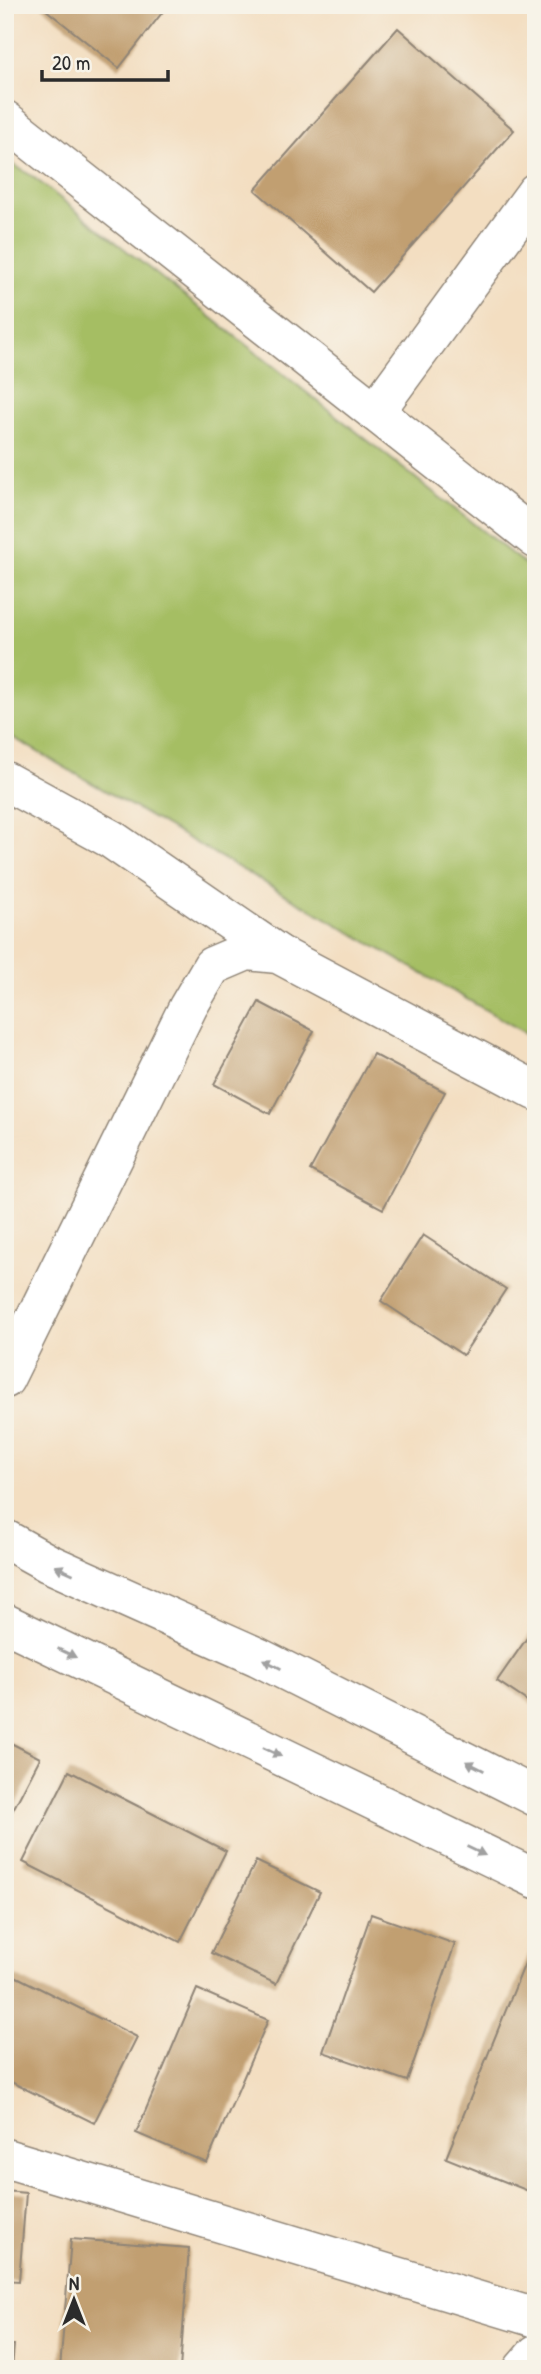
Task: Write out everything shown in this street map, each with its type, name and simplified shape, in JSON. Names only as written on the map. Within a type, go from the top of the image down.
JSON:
[{"type":"street","points":[[5,120],[536,539]]},
{"type":"street","points":[[374,412],[536,192]]},
{"type":"street","points":[[5,781],[111,839],[278,954],[536,1091]]},
{"type":"street","points":[[5,1379],[188,1007],[212,966],[247,951],[278,954]]},
{"type":"street","points":[[5,1539],[48,1563],[258,1657],[536,1797]]},
{"type":"street","points":[[5,1623],[536,1879]]},
{"type":"street","points":[[5,2158],[536,2318]]},
{"type":"street","points":[[523,2369],[536,2354]]},
{"type":"green space","points":[[5,160],[32,176],[536,573],[536,1039],[5,733]]},
{"type":"building","points":[[40,5],[168,5],[119,68]]},
{"type":"building","points":[[398,28],[514,130],[371,292],[255,190]]},
{"type":"building","points":[[259,1002],[314,1031],[270,1114],[214,1084]]},
{"type":"building","points":[[373,1054],[445,1092],[383,1209],[310,1170]]},
{"type":"building","points":[[423,1235],[506,1289],[463,1355],[381,1301]]},
{"type":"building","points":[[536,1625],[536,1707],[497,1681]]},
{"type":"building","points":[[5,1740],[40,1758],[5,1825]]},
{"type":"building","points":[[69,1771],[226,1851],[180,1942],[23,1862]]},
{"type":"building","points":[[256,1861],[320,1892],[276,1984],[211,1953]]},
{"type":"building","points":[[371,1914],[455,1944],[407,2081],[323,2052]]},
{"type":"building","points":[[536,1936],[536,2194],[446,2158]]},
{"type":"building","points":[[5,1971],[137,2037],[94,2123],[5,2079]]},
{"type":"building","points":[[197,1989],[268,2020],[207,2163],[136,2133]]},
{"type":"building","points":[[5,2191],[26,2193],[19,2281],[5,2280]]},
{"type":"building","points":[[71,2239],[189,2248],[180,2369],[60,2369]]},
{"type":"building","points":[[5,2345],[14,2345],[12,2369],[5,2369]]}]
